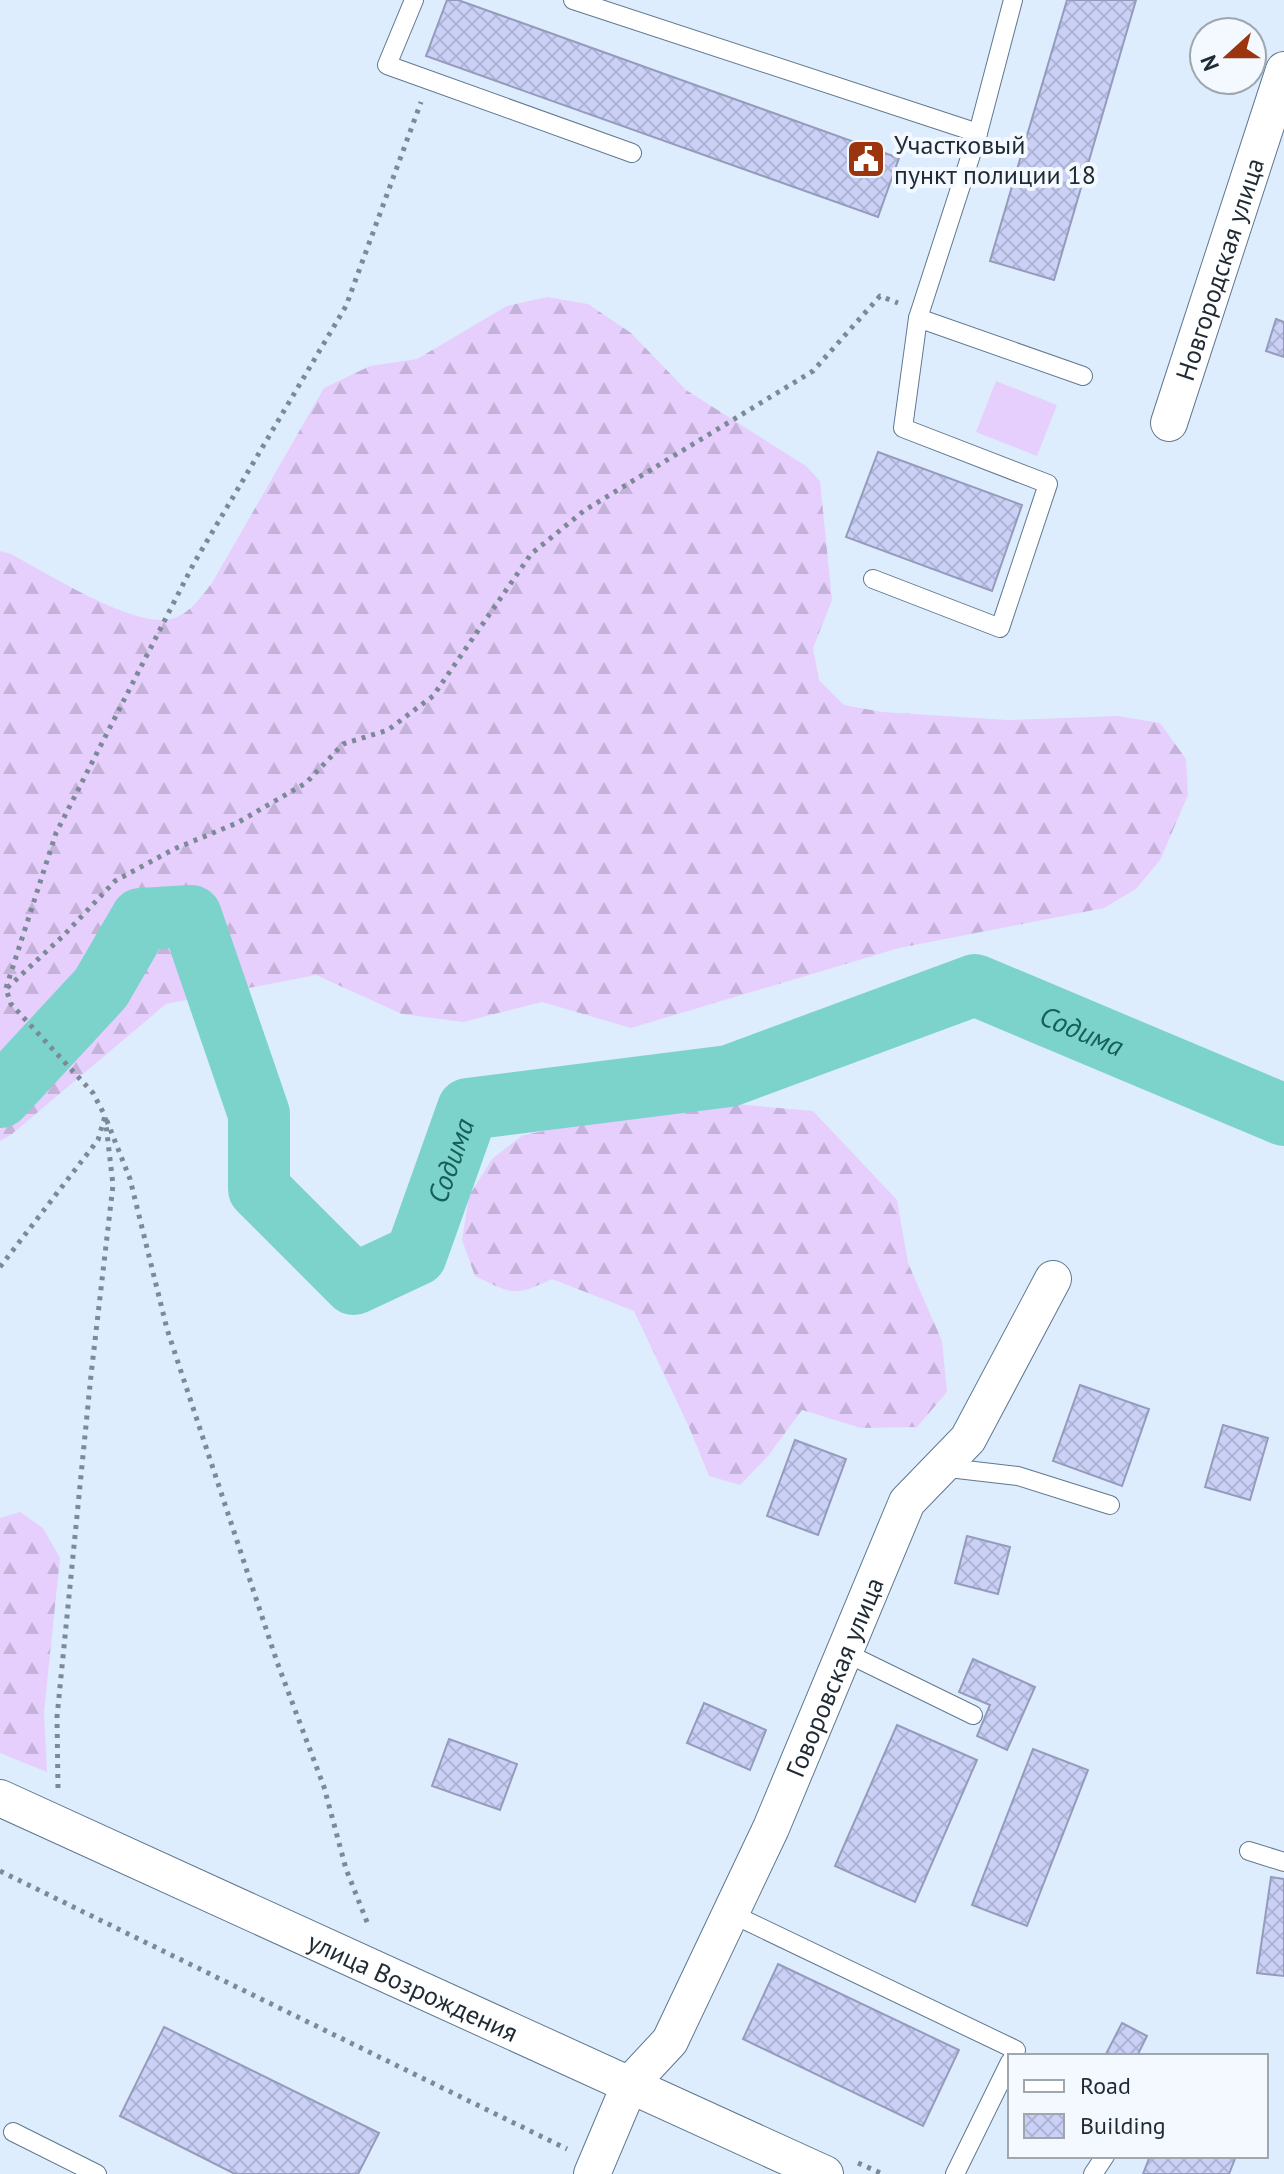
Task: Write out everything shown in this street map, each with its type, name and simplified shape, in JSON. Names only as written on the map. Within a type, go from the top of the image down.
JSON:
[{"type":"street","name":"Новгородская улица","points":[[1169,423],[1284,70]]},
{"type":"street","name":"Говоровская улица","points":[[630,2084],[670,2041],[771,1828],[907,1502],[968,1439],[1053,1279]]},
{"type":"street","name":"улица Возрождения","points":[[0,1798],[825,2174]]},
{"type":"street","points":[[594,2169],[630,2084]]},
{"type":"lane","points":[[414,0],[387,65],[632,153]]},
{"type":"lane","points":[[573,0],[978,133]]},
{"type":"lane","points":[[873,579],[1000,628],[1048,484],[903,428],[919,315],[978,133],[1013,0]]},
{"type":"lane","points":[[919,315],[1083,376]]},
{"type":"lane","points":[[940,1467],[1018,1476],[1110,1505]]},
{"type":"lane","points":[[844,1652],[973,1715]]},
{"type":"lane","points":[[1249,1851],[1284,1862]]},
{"type":"lane","points":[[730,1913],[1016,2050],[1014,2054]]},
{"type":"lane","points":[[955,2174],[1008,2066]]},
{"type":"lane","points":[[13,2132],[97,2174]]},
{"type":"path","points":[[389,1974],[346,1869],[324,1787],[277,1662],[167,1329],[130,1179],[93,1093],[11,1004],[6,989],[56,833],[194,563],[346,306],[429,80]]},
{"type":"path","points":[[6,989],[63,936],[115,881],[174,849],[237,823],[306,783],[343,744],[388,730],[433,696],[531,554],[585,510],[813,371],[880,296],[919,315]]},
{"type":"path","points":[[0,1267],[98,1140],[105,1116]]},
{"type":"path","points":[[58,1825],[57,1717],[113,1185],[105,1116]]},
{"type":"path","points":[[0,1871],[594,2169]]},
{"type":"green space","points":[[547,297],[588,304],[631,333],[686,390],[806,466],[820,481],[832,600],[813,648],[819,680],[844,705],[882,712],[1008,720],[1118,716],[1160,723],[1186,759],[1188,795],[1160,860],[1136,889],[1104,908],[899,948],[631,1028],[542,1002],[463,1022],[402,1014],[316,975],[166,1004],[0,1141],[0,551],[113,607],[155,620],[178,617],[194,605],[212,583],[324,388],[370,366],[417,359],[507,306]]},
{"type":"green space","points":[[996,381],[1057,405],[1037,456],[976,432]]},
{"type":"green space","points":[[724,1103],[813,1111],[897,1200],[908,1263],[942,1341],[947,1392],[917,1427],[861,1428],[802,1410],[768,1456],[740,1485],[709,1476],[634,1311],[552,1279],[521,1291],[497,1287],[475,1276],[462,1240],[469,1196],[492,1159],[523,1135],[622,1116]]},
{"type":"green space","points":[[20,1512],[43,1528],[60,1558],[44,1712],[47,1772],[0,1753],[0,1518]]},
{"type":"building","points":[[447,0],[458,0],[899,158],[878,217],[426,56]]},
{"type":"building","points":[[1067,0],[1136,0],[1054,280],[990,261]]},
{"type":"building","points":[[1276,319],[1284,322],[1284,357],[1266,351]]},
{"type":"building","points":[[878,452],[1022,505],[992,591],[846,537]]},
{"type":"building","points":[[1080,1385],[1149,1409],[1122,1486],[1053,1461]]},
{"type":"building","points":[[1223,1425],[1268,1438],[1250,1500],[1205,1487]]},
{"type":"building","points":[[795,1440],[846,1459],[818,1535],[767,1516]]},
{"type":"building","points":[[967,1536],[1010,1547],[998,1594],[955,1583]]},
{"type":"building","points":[[973,1659],[1035,1687],[1007,1750],[977,1736],[990,1705],[959,1692]]},
{"type":"building","points":[[704,1703],[766,1730],[750,1770],[687,1743]]},
{"type":"building","points":[[897,1725],[977,1760],[915,1902],[835,1866]]},
{"type":"building","points":[[449,1739],[517,1764],[500,1810],[432,1786]]},
{"type":"building","points":[[1033,1749],[1088,1770],[1027,1926],[972,1905]]},
{"type":"building","points":[[1271,1877],[1284,1879],[1284,1976],[1257,1973]]},
{"type":"building","points":[[778,1964],[959,2050],[923,2126],[743,2039]]},
{"type":"building","points":[[1122,2023],[1147,2036],[1138,2054],[1106,2054]]},
{"type":"building","points":[[164,2027],[379,2133],[358,2174],[235,2174],[120,2116]]},
{"type":"building","points":[[1149,2158],[1235,2158],[1229,2174],[1143,2174]]},
{"type":"waterway","name":"Содима","points":[[0,1097],[101,988],[141,919],[191,916],[259,1114],[259,1189],[354,1284],[416,1255],[468,1109],[729,1076],[975,985],[1284,1115]]},
{"type":"place","name":"Участковый пункт полиции 18","points":[[866,159]]}]
